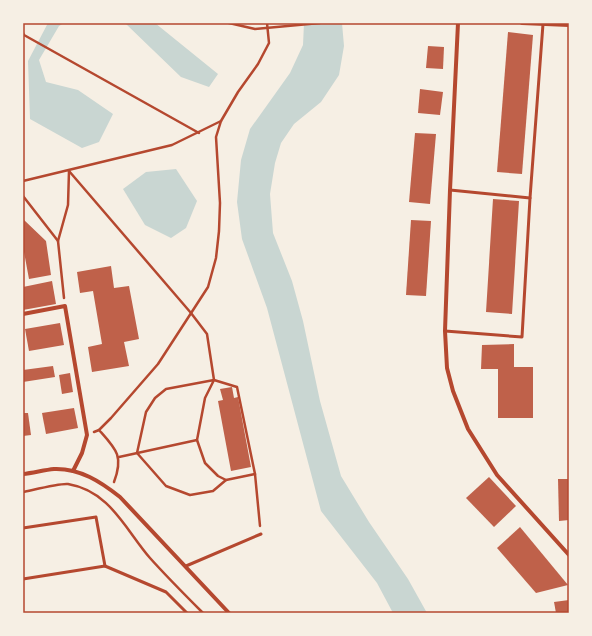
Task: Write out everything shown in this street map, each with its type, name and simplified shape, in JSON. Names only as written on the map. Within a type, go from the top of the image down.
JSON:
[{"type":"street","points":[[458,23],[444,331],[447,368],[453,391],[468,429],[497,475],[569,555]]},
{"type":"street","points":[[522,23],[569,25]]},
{"type":"street","points":[[23,314],[65,306],[86,435],[82,453],[74,471]]},
{"type":"street","points":[[23,474],[55,469],[74,471],[97,481],[111,490],[120,497],[229,613]]},
{"type":"lane","points":[[444,331],[522,337],[530,198],[543,24]]},
{"type":"lane","points":[[450,190],[530,198]]},
{"type":"lane","points":[[23,528],[96,517],[104,566]]},
{"type":"lane","points":[[186,566],[261,534]]},
{"type":"lane","points":[[23,579],[104,566],[166,592],[187,613]]},
{"type":"path","points":[[229,23],[255,29],[285,24],[293,25],[320,23]]},
{"type":"path","points":[[86,435],[99,430],[158,364],[208,287],[216,258],[219,231],[220,203],[216,137],[221,121],[238,92],[258,64],[269,43],[267,23]]},
{"type":"path","points":[[24,35],[199,133]]},
{"type":"path","points":[[23,181],[172,145],[221,121]]},
{"type":"path","points":[[68,171],[191,312],[207,334],[214,380],[205,398],[197,440],[205,463],[218,476],[226,480]]},
{"type":"path","points":[[65,306],[58,241],[68,205],[68,171]]},
{"type":"path","points":[[23,196],[58,241]]},
{"type":"path","points":[[137,453],[146,412],[155,398],[166,389],[214,380],[238,387],[255,474],[261,534]]},
{"type":"path","points":[[99,430],[110,442],[119,457],[117,474],[111,490]]},
{"type":"path","points":[[119,457],[197,440]]},
{"type":"path","points":[[137,453],[166,486],[190,495],[213,491],[226,480],[255,474]]},
{"type":"path","points":[[23,492],[67,484],[87,490],[104,499],[118,515],[150,558],[203,613]]},
{"type":"shaded area","points":[[48,23],[64,23],[59,26],[39,60],[46,82],[78,90],[113,114],[99,142],[82,148],[30,119],[28,61]]},
{"type":"shaded area","points":[[121,23],[155,23],[218,74],[209,87],[181,77],[126,24]]},
{"type":"shaded area","points":[[304,23],[342,23],[344,46],[339,75],[321,102],[294,124],[281,143],[275,163],[270,194],[273,233],[292,281],[303,321],[320,401],[341,476],[369,522],[408,579],[427,613],[393,613],[377,583],[321,511],[267,308],[242,239],[237,202],[241,160],[250,129],[290,73],[303,45]]},
{"type":"shaded area","points":[[176,169],[197,201],[186,228],[171,238],[145,225],[123,189],[146,172]]},
{"type":"building","points":[[508,32],[533,35],[522,174],[497,172]]},
{"type":"building","points":[[428,46],[444,47],[443,69],[426,68]]},
{"type":"building","points":[[420,89],[443,92],[440,115],[418,113]]},
{"type":"building","points":[[415,133],[436,134],[430,204],[409,202]]},
{"type":"building","points":[[493,199],[519,201],[512,314],[486,312]]},
{"type":"building","points":[[23,219],[46,241],[51,275],[29,279],[23,251]]},
{"type":"building","points":[[411,220],[431,221],[426,296],[406,295]]},
{"type":"building","points":[[111,266],[114,288],[129,286],[139,339],[124,342],[129,366],[92,372],[88,347],[102,344],[93,291],[80,293],[77,272]]},
{"type":"building","points":[[52,281],[56,304],[23,310],[23,287]]},
{"type":"building","points":[[60,323],[64,345],[29,351],[25,329]]},
{"type":"building","points":[[514,344],[514,367],[533,367],[533,418],[498,418],[498,369],[481,369],[482,345]]},
{"type":"building","points":[[53,366],[55,377],[23,382],[23,370]]},
{"type":"building","points":[[70,373],[73,392],[62,394],[59,375]]},
{"type":"building","points":[[232,387],[234,398],[238,397],[251,467],[231,471],[218,401],[223,400],[220,389]]},
{"type":"building","points":[[74,408],[78,428],[46,434],[42,413]]},
{"type":"building","points":[[23,413],[28,413],[31,435],[23,436]]},
{"type":"building","points":[[489,477],[516,506],[494,527],[466,498]]},
{"type":"building","points":[[558,479],[569,479],[569,520],[559,521]]},
{"type":"building","points":[[520,527],[568,585],[536,593],[497,548]]},
{"type":"building","points":[[569,600],[569,613],[556,613],[554,602]]}]
